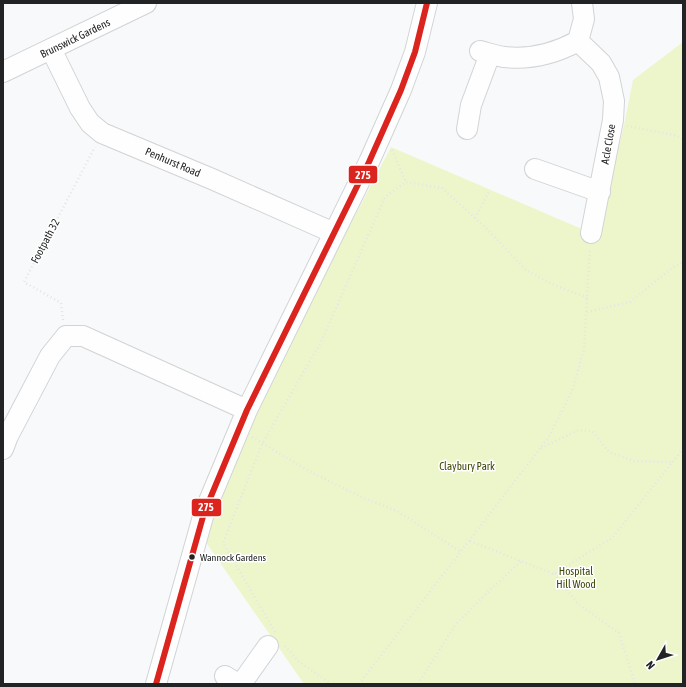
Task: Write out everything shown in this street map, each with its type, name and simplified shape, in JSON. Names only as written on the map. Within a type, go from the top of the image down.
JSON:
[{"type":"street","name":"Brunswick Gardens","points":[[3,72],[146,3]]},
{"type":"street","points":[[156,684],[204,513],[247,410],[369,162],[401,90],[415,52],[427,3]]},
{"type":"street","points":[[468,129],[471,104],[485,52],[503,57],[530,58],[564,48],[578,41],[584,19],[582,3]]},
{"type":"street","name":"Acle Close","points":[[578,41],[601,63],[609,77],[614,101],[613,120],[591,233]]},
{"type":"street","name":"Penhurst Road","points":[[51,49],[80,108],[90,123],[102,133],[212,179],[334,233]]},
{"type":"street","points":[[535,169],[600,192]]},
{"type":"street","points":[[3,449],[8,436],[50,356],[66,336],[83,336],[247,410]]},
{"type":"street","points":[[235,681],[276,641]]},
{"type":"path","points":[[613,120],[624,126],[683,138]]},
{"type":"path","name":"Footpath 32","points":[[66,336],[61,302],[24,282],[102,133]]},
{"type":"path","points":[[391,147],[406,182]]},
{"type":"path","points":[[331,684],[298,660],[276,641],[223,543],[262,444],[321,342],[385,197],[406,182],[442,188],[475,218],[526,270],[552,284],[588,298]]},
{"type":"path","points":[[475,218],[490,190]]},
{"type":"path","points":[[359,684],[548,438],[572,391],[584,349],[591,233]]},
{"type":"path","points":[[587,312],[630,302],[672,268],[683,262]]},
{"type":"path","points":[[238,431],[242,430],[262,444],[307,470],[359,496],[397,511],[461,552]]},
{"type":"path","points":[[540,449],[579,430],[593,432],[609,452],[634,461],[672,462]]},
{"type":"path","points":[[554,574],[612,538],[683,449]]},
{"type":"path","points":[[470,541],[554,574],[578,604],[619,633],[635,684]]},
{"type":"path","points":[[418,684],[456,624],[521,561]]},
{"type":"green space","name":"Claybury Park","points":[[683,42],[683,684],[304,684],[205,541],[242,430],[391,147],[598,236],[633,80]]},
{"type":"transit line","name":"275","points":[[156,684],[204,513],[247,410],[369,162],[401,90],[415,52],[427,3]]},
{"type":"place","name":"Wannock Gardens","points":[[192,557]]},
{"type":"park label","name":"Hospital Hill Wood","points":[[576,577]]}]
